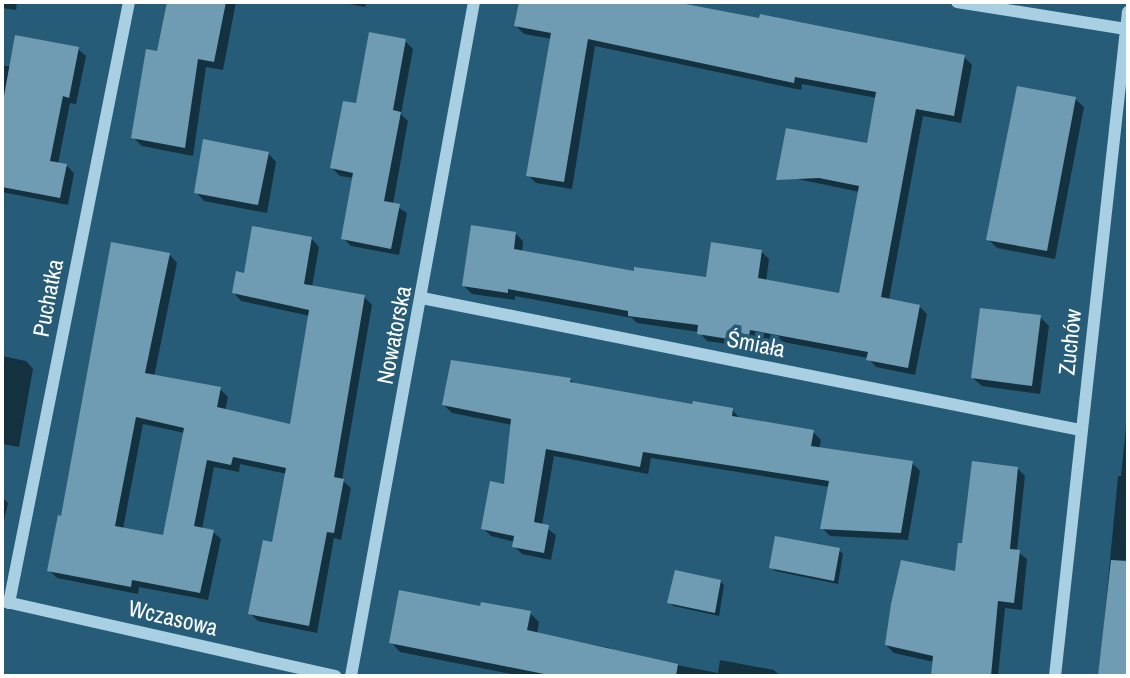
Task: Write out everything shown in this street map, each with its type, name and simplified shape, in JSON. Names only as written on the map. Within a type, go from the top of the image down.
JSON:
[{"type":"street","name":"Puchatka","points":[[5,602],[129,2]]},
{"type":"street","name":"Nowatorska","points":[[351,676],[474,2]]},
{"type":"street","points":[[957,2],[1126,29]]},
{"type":"street","name":"Zuchów","points":[[1055,676],[1128,12]]},
{"type":"street","name":"Śmiała","points":[[422,298],[1081,430]]},
{"type":"street","name":"Wczasowa","points":[[5,602],[336,676]]},
{"type":"building","points":[[167,2],[226,2],[214,62],[198,59],[185,148],[131,138],[146,49],[157,51]]},
{"type":"building","points":[[519,2],[675,2],[759,18],[760,14],[965,55],[954,116],[916,109],[881,297],[920,305],[908,368],[866,360],[868,352],[750,330],[748,342],[697,334],[698,325],[628,316],[628,311],[508,289],[508,293],[462,286],[471,225],[516,232],[514,249],[634,271],[634,267],[706,277],[711,242],[762,250],[758,278],[839,293],[859,186],[819,178],[776,180],[786,128],[867,143],[876,92],[795,77],[794,83],[588,39],[564,182],[526,176],[551,33],[514,26]]},
{"type":"building","points":[[369,32],[406,39],[393,110],[401,112],[384,201],[400,204],[391,249],[341,239],[353,173],[330,168],[343,101],[356,103]]},
{"type":"building","points":[[15,35],[79,47],[69,98],[63,96],[50,161],[67,164],[60,198],[2,187],[2,107]]},
{"type":"building","points":[[1017,86],[1076,97],[1047,251],[986,240]]},
{"type":"building","points":[[203,139],[269,152],[258,205],[194,193]]},
{"type":"building","points":[[252,226],[312,237],[304,284],[365,295],[334,477],[344,479],[334,533],[327,532],[309,626],[248,614],[263,540],[272,542],[286,468],[233,457],[231,465],[207,460],[194,526],[214,530],[200,593],[132,580],[131,587],[47,571],[58,515],[61,516],[111,242],[170,253],[145,373],[221,387],[217,407],[290,424],[309,310],[232,293],[236,271],[244,273]],"holes":[[[136,417],[184,428],[163,535],[115,526]]]},
{"type":"building","points":[[980,308],[1041,315],[1032,386],[971,378]]},
{"type":"building","points":[[451,360],[571,378],[570,382],[692,404],[693,401],[733,408],[732,416],[814,430],[811,446],[913,461],[901,533],[820,529],[829,481],[643,452],[640,467],[546,449],[534,522],[549,525],[544,553],[512,547],[514,536],[481,529],[490,481],[504,484],[511,419],[442,405]]},
{"type":"building","points":[[972,461],[1018,467],[1010,549],[1020,550],[1014,603],[998,601],[991,676],[931,676],[933,656],[885,645],[891,604],[901,560],[955,571],[958,543],[962,543]]},
{"type":"building","points":[[775,536],[840,548],[834,581],[769,568]]},
{"type":"building","points":[[1111,560],[1128,561],[1128,676],[1098,676]]},
{"type":"building","points":[[675,570],[721,580],[715,613],[667,603]]},
{"type":"building","points":[[399,590],[480,606],[481,602],[531,611],[527,630],[678,664],[676,676],[554,676],[389,643]]}]
